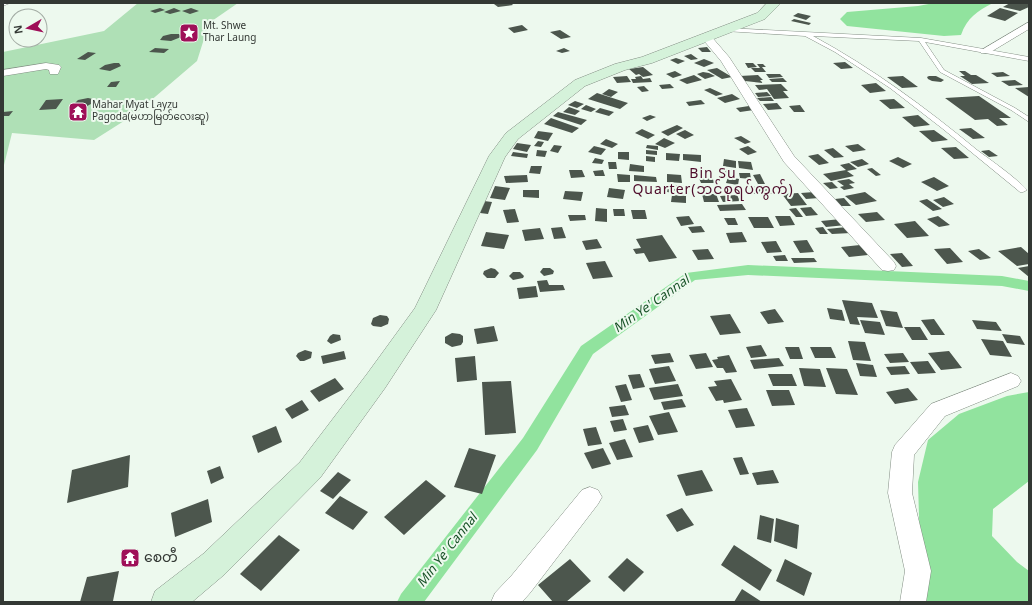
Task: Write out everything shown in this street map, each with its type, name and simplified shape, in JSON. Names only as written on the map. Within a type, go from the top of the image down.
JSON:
[{"type":"main road","points":[[167,602],[214,564],[310,470],[376,381],[425,310],[497,156],[512,136],[580,83],[620,67],[647,60],[761,16],[773,5],[773,3]]},
{"type":"street","points":[[985,51],[1029,25]]},
{"type":"street","points":[[706,37],[725,59],[789,159],[888,266]]},
{"type":"street","points":[[3,70],[6,64],[4,61]]},
{"type":"street","points":[[3,73],[46,66],[55,68],[54,72]]},
{"type":"street","points":[[913,602],[918,571],[900,493],[903,452],[938,410],[1011,381]]},
{"type":"street","points":[[504,602],[521,584],[590,497]]},
{"type":"lane","points":[[727,30],[921,40],[1029,59]]},
{"type":"lane","points":[[804,33],[840,51],[885,81],[1023,190]]},
{"type":"lane","points":[[921,40],[942,72],[1013,109],[1029,120]]},
{"type":"shaded area","points":[[138,3],[238,3],[209,23],[197,61],[135,114],[94,140],[12,133],[3,169],[3,52],[22,48],[48,48],[48,43],[104,31]]},
{"type":"shaded area","points":[[934,3],[993,3],[973,16],[966,24],[961,35],[944,36],[847,26],[840,19],[847,12],[918,6]]},
{"type":"shaded area","points":[[1029,392],[1029,481],[993,509],[992,536],[1017,562],[1029,571],[1029,602],[926,602],[920,552],[918,482],[928,440],[959,414],[1007,396]]},
{"type":"building","points":[[511,3],[513,5],[498,7],[494,4]]},
{"type":"building","points":[[1010,3],[1025,3],[1029,4],[1029,7],[1020,11],[1003,7]]},
{"type":"building","points":[[160,8],[165,10],[155,13],[150,11]]},
{"type":"building","points":[[174,8],[181,11],[170,14],[164,12]]},
{"type":"building","points":[[191,8],[199,11],[190,14],[182,11]]},
{"type":"building","points":[[1000,8],[1018,13],[1005,21],[987,16]]},
{"type":"building","points":[[798,13],[811,16],[806,20],[793,16]]},
{"type":"building","points":[[794,19],[811,23],[809,25],[791,21]]},
{"type":"building","points":[[522,25],[528,30],[514,33],[508,28]]},
{"type":"building","points":[[560,30],[571,37],[561,39],[550,32]]},
{"type":"building","points":[[179,34],[181,37],[171,41],[160,40],[163,36]]},
{"type":"building","points":[[707,47],[711,52],[702,52],[698,48]]},
{"type":"building","points":[[155,48],[169,49],[164,53],[149,52]]},
{"type":"building","points":[[564,48],[570,51],[562,53],[556,51]]},
{"type":"building","points":[[88,52],[96,53],[85,60],[77,59]]},
{"type":"building","points":[[691,54],[698,59],[691,60],[684,56]]},
{"type":"building","points":[[676,58],[685,61],[678,64],[670,60]]},
{"type":"building","points":[[704,59],[714,63],[704,67],[694,63]]},
{"type":"building","points":[[845,62],[853,68],[841,69],[833,63]]},
{"type":"building","points":[[119,63],[121,66],[110,71],[99,69],[105,65]]},
{"type":"building","points":[[745,63],[753,63],[757,67],[748,68]]},
{"type":"building","points":[[757,64],[763,64],[766,67],[762,67],[766,72],[755,72],[751,68],[760,68]]},
{"type":"building","points":[[643,67],[653,75],[643,77],[639,74],[636,75],[629,69]]},
{"type":"building","points":[[717,68],[732,77],[722,79],[707,70]]},
{"type":"building","points":[[675,71],[682,75],[673,78],[666,74]]},
{"type":"building","points":[[959,71],[965,71],[971,75],[976,75],[989,83],[972,84],[960,76],[965,76]]},
{"type":"building","points":[[703,72],[715,76],[705,79],[697,74]]},
{"type":"building","points":[[1003,72],[1010,76],[997,77],[991,73]]},
{"type":"building","points":[[766,74],[780,74],[783,77],[769,78]]},
{"type":"building","points":[[694,75],[702,80],[687,84],[679,80]]},
{"type":"building","points":[[758,75],[763,80],[760,80],[763,83],[745,81],[740,76]]},
{"type":"building","points":[[627,76],[631,82],[617,83],[613,77]]},
{"type":"building","points":[[641,76],[643,79],[650,78],[652,82],[633,83],[631,79],[636,79],[635,77]]},
{"type":"building","points":[[903,76],[918,87],[902,88],[887,77]]},
{"type":"building","points":[[936,76],[944,80],[941,82],[932,81],[928,79],[927,77]]},
{"type":"building","points":[[783,78],[787,82],[772,82],[769,79]]},
{"type":"building","points":[[1015,80],[1023,85],[1009,86],[1001,81]]},
{"type":"building","points":[[120,81],[116,87],[107,87],[111,82]]},
{"type":"building","points":[[876,83],[886,91],[870,93],[861,85]]},
{"type":"building","points":[[670,84],[674,88],[662,89],[659,85]]},
{"type":"building","points":[[781,84],[788,91],[783,91],[789,98],[774,99],[767,89],[759,90],[755,85]]},
{"type":"building","points":[[644,86],[649,91],[642,92],[637,87]]},
{"type":"building","points":[[1029,87],[1029,97],[1015,88]]},
{"type":"building","points":[[710,88],[723,94],[716,96],[704,90]]},
{"type":"building","points":[[609,89],[618,92],[611,97],[602,94]]},
{"type":"building","points":[[767,92],[771,96],[758,97],[755,93]]},
{"type":"building","points":[[597,93],[628,103],[620,109],[588,99]]},
{"type":"building","points":[[732,94],[740,99],[725,103],[717,98]]},
{"type":"building","points":[[979,96],[1011,118],[999,118],[1008,125],[997,126],[988,119],[975,120],[945,98]]},
{"type":"building","points":[[771,97],[774,101],[760,101],[757,98]]},
{"type":"building","points":[[88,98],[93,99],[95,102],[83,108],[74,108],[72,106],[78,100]]},
{"type":"building","points":[[63,99],[56,109],[39,110],[46,100]]},
{"type":"building","points":[[894,99],[905,108],[890,109],[879,100]]},
{"type":"building","points":[[701,100],[705,104],[689,106],[686,102]]},
{"type":"building","points":[[575,101],[584,104],[577,108],[568,105]]},
{"type":"building","points":[[777,103],[782,109],[768,110],[763,104]]},
{"type":"building","points":[[586,105],[596,109],[591,112],[581,109]]},
{"type":"building","points":[[800,105],[805,112],[794,112],[789,106]]},
{"type":"building","points":[[749,106],[754,110],[740,112],[736,108]]},
{"type":"building","points":[[569,107],[580,111],[575,115],[563,112]]},
{"type":"building","points":[[600,108],[614,112],[609,116],[595,112]]},
{"type":"building","points":[[13,111],[9,116],[3,116],[3,112]]},
{"type":"building","points":[[558,112],[587,120],[581,125],[553,116]]},
{"type":"building","points":[[650,115],[656,117],[647,121],[642,118]]},
{"type":"building","points":[[918,115],[930,125],[914,127],[902,117]]},
{"type":"building","points":[[551,118],[579,128],[572,133],[544,124]]},
{"type":"building","points":[[677,125],[683,128],[668,136],[661,132]]},
{"type":"building","points":[[971,128],[985,138],[973,139],[959,129]]},
{"type":"building","points":[[642,129],[655,135],[648,139],[635,133]]},
{"type":"building","points":[[685,130],[694,135],[685,139],[676,134]]},
{"type":"building","points":[[934,130],[948,140],[932,142],[919,131]]},
{"type":"building","points":[[538,131],[553,133],[548,141],[534,138]]},
{"type":"building","points":[[741,136],[751,142],[745,144],[734,138]]},
{"type":"building","points":[[664,138],[675,143],[665,148],[655,144]]},
{"type":"building","points":[[606,139],[618,144],[612,148],[600,144]]},
{"type":"building","points":[[538,141],[544,142],[541,147],[534,146]]},
{"type":"building","points":[[517,143],[531,145],[527,152],[513,149]]},
{"type":"building","points":[[858,144],[866,150],[853,152],[845,146]]},
{"type":"building","points":[[554,145],[562,146],[558,153],[550,151]]},
{"type":"building","points":[[647,145],[658,146],[658,150],[646,148]]},
{"type":"building","points":[[594,146],[606,149],[601,155],[588,152]]},
{"type":"building","points":[[748,146],[757,152],[748,155],[739,149]]},
{"type":"building","points":[[956,147],[969,158],[954,159],[941,148]]},
{"type":"building","points":[[833,148],[844,157],[834,158],[824,150]]},
{"type":"building","points":[[537,150],[547,151],[545,157],[536,156]]},
{"type":"building","points":[[646,150],[657,151],[657,155],[646,154]]},
{"type":"building","points":[[989,150],[998,156],[989,157],[981,151]]},
{"type":"building","points":[[513,152],[528,154],[527,158],[511,156]]},
{"type":"building","points":[[618,152],[629,152],[629,160],[618,159]]},
{"type":"building","points":[[666,153],[680,154],[679,161],[666,160]]},
{"type":"building","points":[[683,154],[701,155],[701,162],[683,160]]},
{"type":"building","points":[[818,154],[829,163],[819,165],[808,156]]},
{"type":"building","points":[[646,156],[655,157],[655,162],[646,161]]},
{"type":"building","points":[[898,157],[912,164],[903,168],[889,161]]},
{"type":"building","points":[[595,158],[604,160],[602,164],[592,163]]},
{"type":"building","points":[[724,159],[736,161],[736,168],[723,166]]},
{"type":"building","points":[[862,159],[869,164],[858,167],[850,162]]},
{"type":"building","points":[[738,161],[751,162],[753,170],[739,168]]},
{"type":"building","points":[[608,162],[616,162],[617,169],[609,169]]},
{"type":"building","points":[[849,163],[857,169],[847,171],[854,176],[831,181],[823,174],[846,170],[840,165]]},
{"type":"building","points":[[630,164],[644,166],[644,172],[629,171]]},
{"type":"building","points":[[531,166],[542,166],[540,174],[529,173]]},
{"type":"building","points":[[872,168],[881,175],[876,176],[867,169]]},
{"type":"building","points":[[723,169],[735,170],[735,175],[723,174]]},
{"type":"building","points":[[569,170],[582,170],[585,177],[571,178]]},
{"type":"building","points":[[603,170],[605,176],[595,176],[593,171]]},
{"type":"building","points":[[739,173],[750,173],[751,179],[740,178]]},
{"type":"building","points":[[617,174],[630,175],[630,182],[618,182]]},
{"type":"building","points":[[667,174],[681,175],[682,183],[667,182]]},
{"type":"building","points":[[760,174],[765,184],[758,184],[753,175]]},
{"type":"building","points":[[527,175],[528,182],[506,183],[504,176]]},
{"type":"building","points":[[634,175],[656,177],[657,182],[634,181]]},
{"type":"building","points":[[698,176],[711,176],[715,183],[701,183]]},
{"type":"building","points":[[728,177],[739,179],[738,185],[726,183]]},
{"type":"building","points":[[934,177],[949,186],[937,191],[921,182]]},
{"type":"building","points":[[849,179],[855,183],[849,184],[854,188],[844,190],[840,187],[844,186],[837,181]]},
{"type":"building","points":[[832,182],[838,188],[830,189],[823,183]]},
{"type":"building","points":[[668,184],[684,186],[684,194],[667,192]]},
{"type":"building","points":[[495,186],[510,188],[505,200],[490,198]]},
{"type":"building","points":[[767,186],[772,194],[753,194],[749,187]]},
{"type":"building","points":[[609,188],[625,190],[623,199],[607,197]]},
{"type":"building","points":[[523,190],[539,190],[539,198],[523,197]]},
{"type":"building","points":[[565,191],[583,192],[581,201],[563,199]]},
{"type":"building","points":[[814,192],[819,198],[806,199],[801,193]]},
{"type":"building","points":[[865,192],[877,201],[856,205],[845,196]]},
{"type":"building","points":[[798,193],[807,205],[791,206],[782,194]]},
{"type":"building","points":[[702,194],[716,194],[719,202],[704,202]]},
{"type":"building","points":[[672,195],[686,196],[686,203],[671,202]]},
{"type":"building","points":[[737,195],[740,201],[723,202],[720,196]]},
{"type":"building","points":[[944,197],[954,204],[943,207],[933,200]]},
{"type":"building","points":[[844,198],[851,206],[841,206],[835,199]]},
{"type":"building","points":[[927,199],[942,209],[933,211],[919,201]]},
{"type":"building","points":[[484,201],[492,202],[488,214],[480,213]]},
{"type":"building","points":[[742,204],[746,210],[720,211],[717,205]]},
{"type":"building","points":[[811,207],[818,215],[806,216],[800,208]]},
{"type":"building","points":[[596,208],[607,209],[607,222],[595,221]]},
{"type":"building","points":[[796,208],[803,217],[796,217],[789,209]]},
{"type":"building","points":[[515,209],[519,222],[507,223],[503,210]]},
{"type":"building","points":[[613,209],[624,209],[625,216],[614,216]]},
{"type":"building","points":[[631,210],[645,210],[647,219],[633,219]]},
{"type":"building","points":[[877,212],[885,220],[866,222],[858,214]]},
{"type":"building","points":[[568,215],[585,215],[586,220],[570,221]]},
{"type":"building","points":[[689,216],[694,224],[681,226],[676,217]]},
{"type":"building","points":[[775,216],[790,216],[795,225],[780,226]]},
{"type":"building","points":[[938,216],[950,225],[939,227],[927,219]]},
{"type":"building","points":[[748,217],[768,217],[774,228],[754,228]]},
{"type":"building","points":[[724,218],[735,218],[738,225],[728,225]]},
{"type":"building","points":[[841,219],[846,225],[826,227],[821,221]]},
{"type":"building","points":[[915,221],[929,236],[907,238],[894,224]]},
{"type":"building","points":[[701,226],[705,232],[692,233],[688,227]]},
{"type":"building","points":[[562,227],[566,238],[554,239],[551,228]]},
{"type":"building","points":[[823,227],[828,234],[820,234],[815,228]]},
{"type":"building","points":[[847,227],[851,233],[832,234],[827,229]]},
{"type":"building","points":[[540,228],[544,239],[525,241],[522,230]]},
{"type":"building","points":[[486,232],[509,235],[504,249],[481,246]]},
{"type":"building","points":[[742,232],[747,242],[730,243],[726,233]]},
{"type":"building","points":[[662,235],[677,258],[649,262],[644,253],[636,254],[633,249],[641,248],[636,239]]},
{"type":"building","points":[[597,239],[602,248],[586,250],[582,241]]},
{"type":"building","points":[[807,240],[814,252],[800,253],[793,241]]},
{"type":"building","points":[[776,241],[782,252],[767,253],[761,242]]},
{"type":"building","points":[[860,245],[868,255],[849,257],[841,247]]},
{"type":"building","points":[[1021,247],[1029,254],[1029,264],[1017,266],[998,251]]},
{"type":"building","points":[[950,248],[963,262],[947,264],[934,249]]},
{"type":"building","points":[[708,249],[714,259],[698,260],[692,250]]},
{"type":"building","points":[[979,249],[991,258],[980,260],[968,251]]},
{"type":"building","points":[[902,253],[913,266],[902,267],[890,254]]},
{"type":"building","points":[[785,255],[788,261],[776,261],[773,256]]},
{"type":"building","points":[[791,258],[814,258],[817,262],[794,263]]},
{"type":"building","points":[[605,261],[613,277],[593,279],[586,263]]},
{"type":"building","points":[[1029,266],[1029,277],[1018,268]]},
{"type":"building","points":[[491,268],[495,269],[499,273],[495,278],[487,278],[483,274],[484,271]]},
{"type":"building","points":[[543,268],[550,268],[554,271],[553,274],[544,276],[540,272]]},
{"type":"building","points":[[513,272],[520,272],[524,276],[523,278],[513,280],[509,276]]},
{"type":"building","points":[[547,280],[549,285],[563,285],[565,290],[540,292],[537,281]]},
{"type":"building","points":[[536,286],[538,297],[519,299],[517,288]]},
{"type":"building","points":[[842,300],[872,303],[878,318],[857,317],[860,325],[850,324]]},
{"type":"building","points":[[827,308],[842,310],[845,321],[830,319]]},
{"type":"building","points":[[775,309],[784,322],[768,324],[760,312]]},
{"type":"building","points":[[880,310],[897,312],[903,328],[886,326]]},
{"type":"building","points":[[730,314],[741,333],[720,335],[710,316]]},
{"type":"building","points":[[380,315],[387,316],[389,319],[388,324],[381,327],[373,326],[371,324],[373,318]]},
{"type":"building","points":[[934,319],[945,335],[931,335],[921,320]]},
{"type":"building","points":[[860,320],[880,322],[885,335],[865,333]]},
{"type":"building","points":[[972,320],[996,322],[1002,331],[977,329]]},
{"type":"building","points":[[494,326],[498,341],[477,344],[474,329]]},
{"type":"building","points":[[904,327],[920,327],[928,340],[912,340]]},
{"type":"building","points":[[452,333],[463,336],[463,342],[461,345],[452,347],[445,343],[445,337]]},
{"type":"building","points":[[333,334],[340,335],[341,340],[331,344],[327,341]]},
{"type":"building","points":[[1002,334],[1020,336],[1025,345],[1007,343]]},
{"type":"building","points":[[981,339],[1003,341],[1012,357],[990,355]]},
{"type":"building","points":[[848,341],[865,342],[871,361],[853,360]]},
{"type":"building","points":[[761,345],[767,356],[751,358],[746,347]]},
{"type":"building","points":[[785,347],[799,347],[803,359],[790,359]]},
{"type":"building","points":[[810,347],[831,347],[836,358],[815,358]]},
{"type":"building","points":[[305,350],[312,352],[311,358],[300,361],[296,356],[298,353]]},
{"type":"building","points":[[344,351],[346,359],[323,364],[321,356]]},
{"type":"building","points":[[949,351],[962,368],[941,370],[928,353]]},
{"type":"building","points":[[670,353],[674,362],[655,364],[651,355]]},
{"type":"building","points":[[706,353],[713,367],[696,369],[689,355]]},
{"type":"building","points":[[903,353],[909,362],[890,363],[884,354]]},
{"type":"building","points":[[729,355],[737,372],[726,373],[723,368],[717,368],[712,360],[718,359],[717,357]]},
{"type":"building","points":[[475,356],[477,380],[457,382],[455,358]]},
{"type":"building","points":[[779,358],[784,366],[754,369],[750,360]]},
{"type":"building","points":[[928,361],[936,373],[918,374],[910,362]]},
{"type":"building","points":[[856,363],[873,365],[877,377],[860,376]]},
{"type":"building","points":[[669,366],[676,381],[655,384],[649,369]]},
{"type":"building","points":[[905,366],[910,374],[891,375],[886,367]]},
{"type":"building","points":[[799,368],[820,369],[826,387],[804,386]]},
{"type":"building","points":[[826,368],[847,369],[858,395],[836,394]]},
{"type":"building","points":[[640,374],[645,387],[633,389],[628,375]]},
{"type":"building","points":[[768,374],[792,374],[797,386],[773,386]]},
{"type":"building","points":[[335,378],[344,389],[319,402],[310,391]]},
{"type":"building","points":[[731,379],[742,400],[724,403],[723,400],[716,401],[708,387],[717,386],[714,381]]},
{"type":"building","points":[[511,381],[516,433],[485,435],[482,382]]},
{"type":"building","points":[[626,384],[632,400],[621,402],[615,386]]},
{"type":"building","points":[[678,384],[683,396],[654,400],[649,388]]},
{"type":"building","points":[[908,388],[918,400],[895,404],[886,392]]},
{"type":"building","points":[[766,390],[789,390],[795,405],[772,406]]},
{"type":"building","points":[[682,399],[686,407],[664,410],[661,402]]},
{"type":"building","points":[[302,400],[309,410],[292,419],[285,409]]},
{"type":"building","points":[[625,405],[629,415],[612,417],[609,407]]},
{"type":"building","points":[[747,408],[755,426],[736,428],[728,410]]},
{"type":"building","points":[[669,412],[678,432],[658,435],[649,416]]},
{"type":"building","points":[[623,419],[627,430],[614,432],[610,421]]},
{"type":"building","points":[[648,425],[654,440],[639,443],[633,428]]},
{"type":"building","points":[[276,426],[282,442],[258,453],[252,436]]},
{"type":"building","points":[[596,427],[602,444],[588,446],[583,429]]},
{"type":"building","points":[[625,439],[633,457],[617,460],[609,443]]},
{"type":"building","points":[[469,448],[496,455],[482,494],[454,487]]},
{"type":"building","points":[[603,448],[611,464],[592,469],[584,453]]},
{"type":"building","points":[[130,455],[128,487],[67,503],[72,470]]},
{"type":"building","points":[[742,457],[749,474],[740,475],[733,458]]},
{"type":"building","points":[[220,466],[224,478],[211,484],[207,471]]},
{"type":"building","points":[[702,470],[713,491],[686,496],[677,475]]},
{"type":"building","points":[[773,470],[779,483],[757,485],[752,473]]},
{"type":"building","points":[[338,472],[351,480],[333,499],[320,491]]},
{"type":"building","points":[[426,480],[446,496],[404,535],[384,517]]},
{"type":"building","points":[[340,496],[368,512],[353,530],[325,513]]},
{"type":"building","points":[[208,499],[212,522],[175,537],[171,513]]},
{"type":"building","points":[[682,508],[694,525],[677,532],[666,515]]},
{"type":"building","points":[[760,515],[774,519],[771,543],[757,539]]},
{"type":"building","points":[[776,518],[799,525],[797,549],[774,541]]},
{"type":"building","points":[[279,535],[300,550],[261,591],[240,574]]},
{"type":"building","points":[[734,545],[772,570],[760,591],[721,565]]},
{"type":"building","points":[[627,558],[644,572],[624,592],[608,577]]},
{"type":"building","points":[[570,559],[591,581],[566,602],[553,602],[538,585]]},
{"type":"building","points":[[785,559],[812,573],[804,596],[776,581]]},
{"type":"building","points":[[119,571],[113,601],[80,602],[87,577]]},
{"type":"building","points":[[742,589],[762,602],[734,602]]},
{"type":"waterway","name":"Min Ye' Cannal","points":[[409,602],[530,444],[587,350],[691,276],[748,270],[1002,281],[1029,286]]},
{"type":"place","name":"Mt. Shwe Thar Laung","points":[[189,33]]},
{"type":"place","name":"Mahar Myat Layzu Pagoda(မဟာမြတ်လေးဆူ)","points":[[78,112]]},
{"type":"place","name":"စေတီ","points":[[130,558]]},
{"type":"district","name":"Bin Su Quarter(ဘင်စုရပ်ကွက်)","points":[[713,182]]}]
